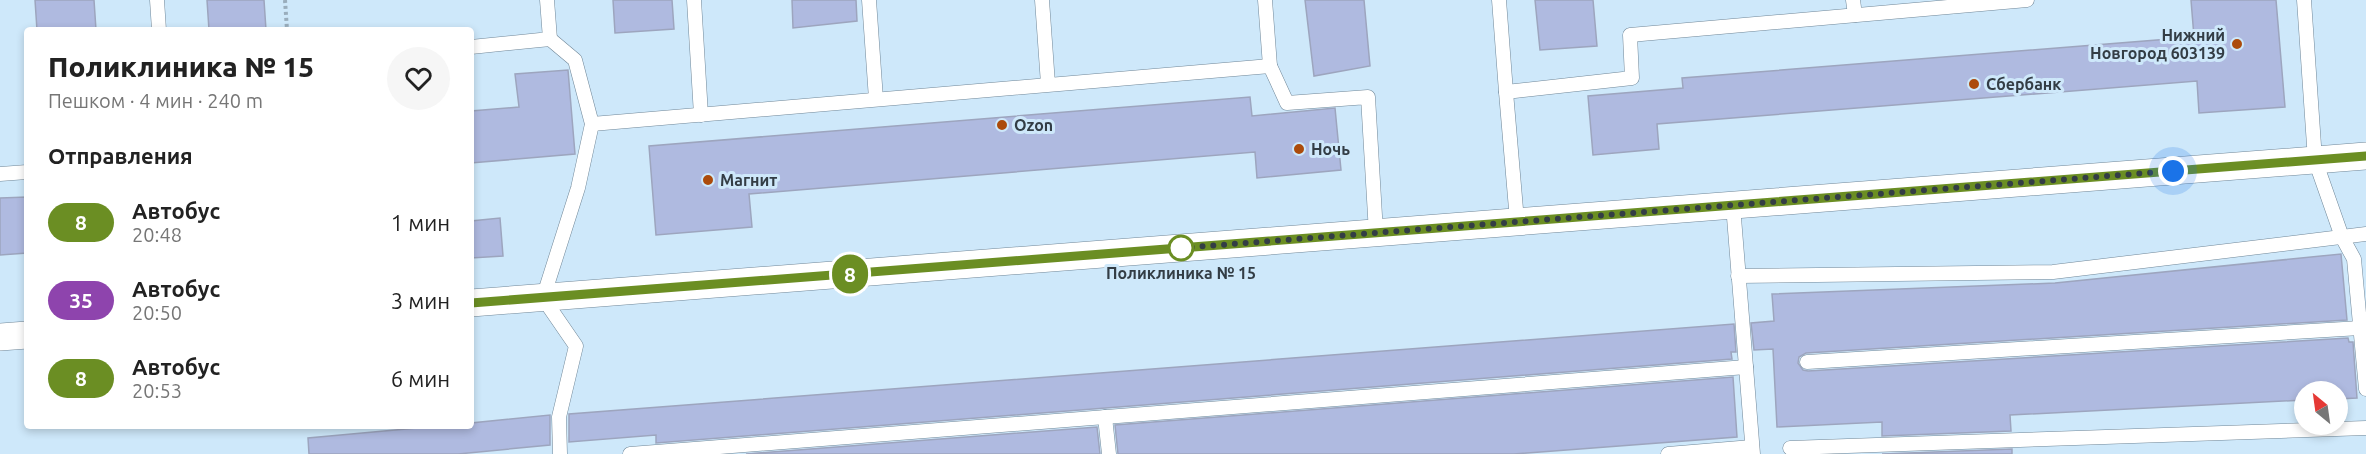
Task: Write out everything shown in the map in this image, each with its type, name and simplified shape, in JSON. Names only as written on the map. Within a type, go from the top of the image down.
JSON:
[{"type":"street","points":[[474,303],[2366,156]]},
{"type":"street","points":[[0,337],[24,335]]},
{"type":"lane","points":[[157,0],[159,27]]},
{"type":"lane","points":[[547,0],[550,39],[575,60],[592,124],[578,188],[543,298],[576,346],[559,417],[560,454]]},
{"type":"lane","points":[[694,0],[701,115]]},
{"type":"lane","points":[[869,0],[876,99]]},
{"type":"lane","points":[[1042,0],[1048,84]]},
{"type":"lane","points":[[1265,0],[1270,66],[1287,103],[1368,97],[1376,232]]},
{"type":"lane","points":[[1499,0],[1517,221]]},
{"type":"lane","points":[[1853,0],[1855,15]]},
{"type":"lane","points":[[1506,92],[1632,78],[1630,36],[2026,0]]},
{"type":"lane","points":[[2304,0],[2315,160],[2342,237],[2354,259],[2366,389]]},
{"type":"lane","points":[[474,47],[550,39]]},
{"type":"lane","points":[[592,124],[1270,66]]},
{"type":"lane","points":[[0,174],[24,172]]},
{"type":"lane","points":[[1668,454],[1752,450],[1733,205]]},
{"type":"lane","points":[[1738,276],[2054,272],[2366,234]]},
{"type":"lane","points":[[1806,363],[2360,328]]},
{"type":"lane","points":[[630,454],[1746,368]]},
{"type":"lane","points":[[1105,417],[1109,454]]},
{"type":"lane","points":[[1790,448],[2366,428]]},
{"type":"path","points":[[285,0],[287,27]]},
{"type":"building","points":[[35,0],[94,0],[96,27],[37,27]]},
{"type":"building","points":[[207,0],[264,0],[266,27],[209,27]]},
{"type":"building","points":[[613,0],[672,0],[674,29],[615,33]]},
{"type":"building","points":[[792,0],[856,0],[857,21],[793,28]]},
{"type":"building","points":[[1305,0],[1364,0],[1370,66],[1314,76]]},
{"type":"building","points":[[1535,0],[1593,0],[1597,46],[1540,50]]},
{"type":"building","points":[[2191,0],[2276,0],[2285,107],[2199,113],[2197,81],[1657,124],[1659,149],[1593,155],[1588,96],[1683,88],[1682,78],[2194,37]]},
{"type":"building","points":[[568,70],[575,154],[474,163],[474,111],[519,107],[515,74]]},
{"type":"building","points":[[1250,97],[1252,116],[1335,108],[1341,170],[1257,178],[1255,152],[749,194],[752,227],[656,235],[649,146]]},
{"type":"building","points":[[24,197],[24,253],[0,255],[0,198]]},
{"type":"building","points":[[500,218],[503,256],[474,258],[474,221]]},
{"type":"building","points":[[2341,254],[2347,320],[1806,353],[1799,357],[1798,363],[1803,370],[1808,371],[2348,338],[2349,342],[2353,342],[2357,398],[2348,398],[2348,381],[2294,381],[2294,401],[2010,415],[2011,431],[1882,436],[1882,422],[1777,427],[1773,349],[1754,350],[1751,323],[1774,321],[1772,294],[2055,283]]},
{"type":"building","points":[[1734,324],[1736,352],[1731,352],[1732,359],[656,443],[656,435],[569,442],[569,414]]},
{"type":"building","points":[[1733,377],[1737,437],[1514,454],[1118,454],[1115,425]]},
{"type":"building","points":[[550,415],[550,445],[458,454],[309,454],[308,438],[406,429],[474,429],[474,423]]},
{"type":"building","points":[[1097,427],[1100,454],[746,454]]},
{"type":"building","points":[[2012,449],[2012,454],[1882,454]]},
{"type":"bus line","name":"8","points":[[474,303],[2366,156]]},
{"type":"place","name":"Нижний Новгород 603139","points":[[2237,44]]},
{"type":"place","name":"Сбербанк","points":[[1974,84]]},
{"type":"place","name":"Ozon","points":[[1002,125]]},
{"type":"place","name":"Ночь","points":[[1299,149]]},
{"type":"place","name":"Магнит","points":[[708,180]]},
{"type":"place","name":"Поликлиника № 15","points":[[1181,248]]},
{"type":"route","points":[[1181,248],[2173,171]]}]
